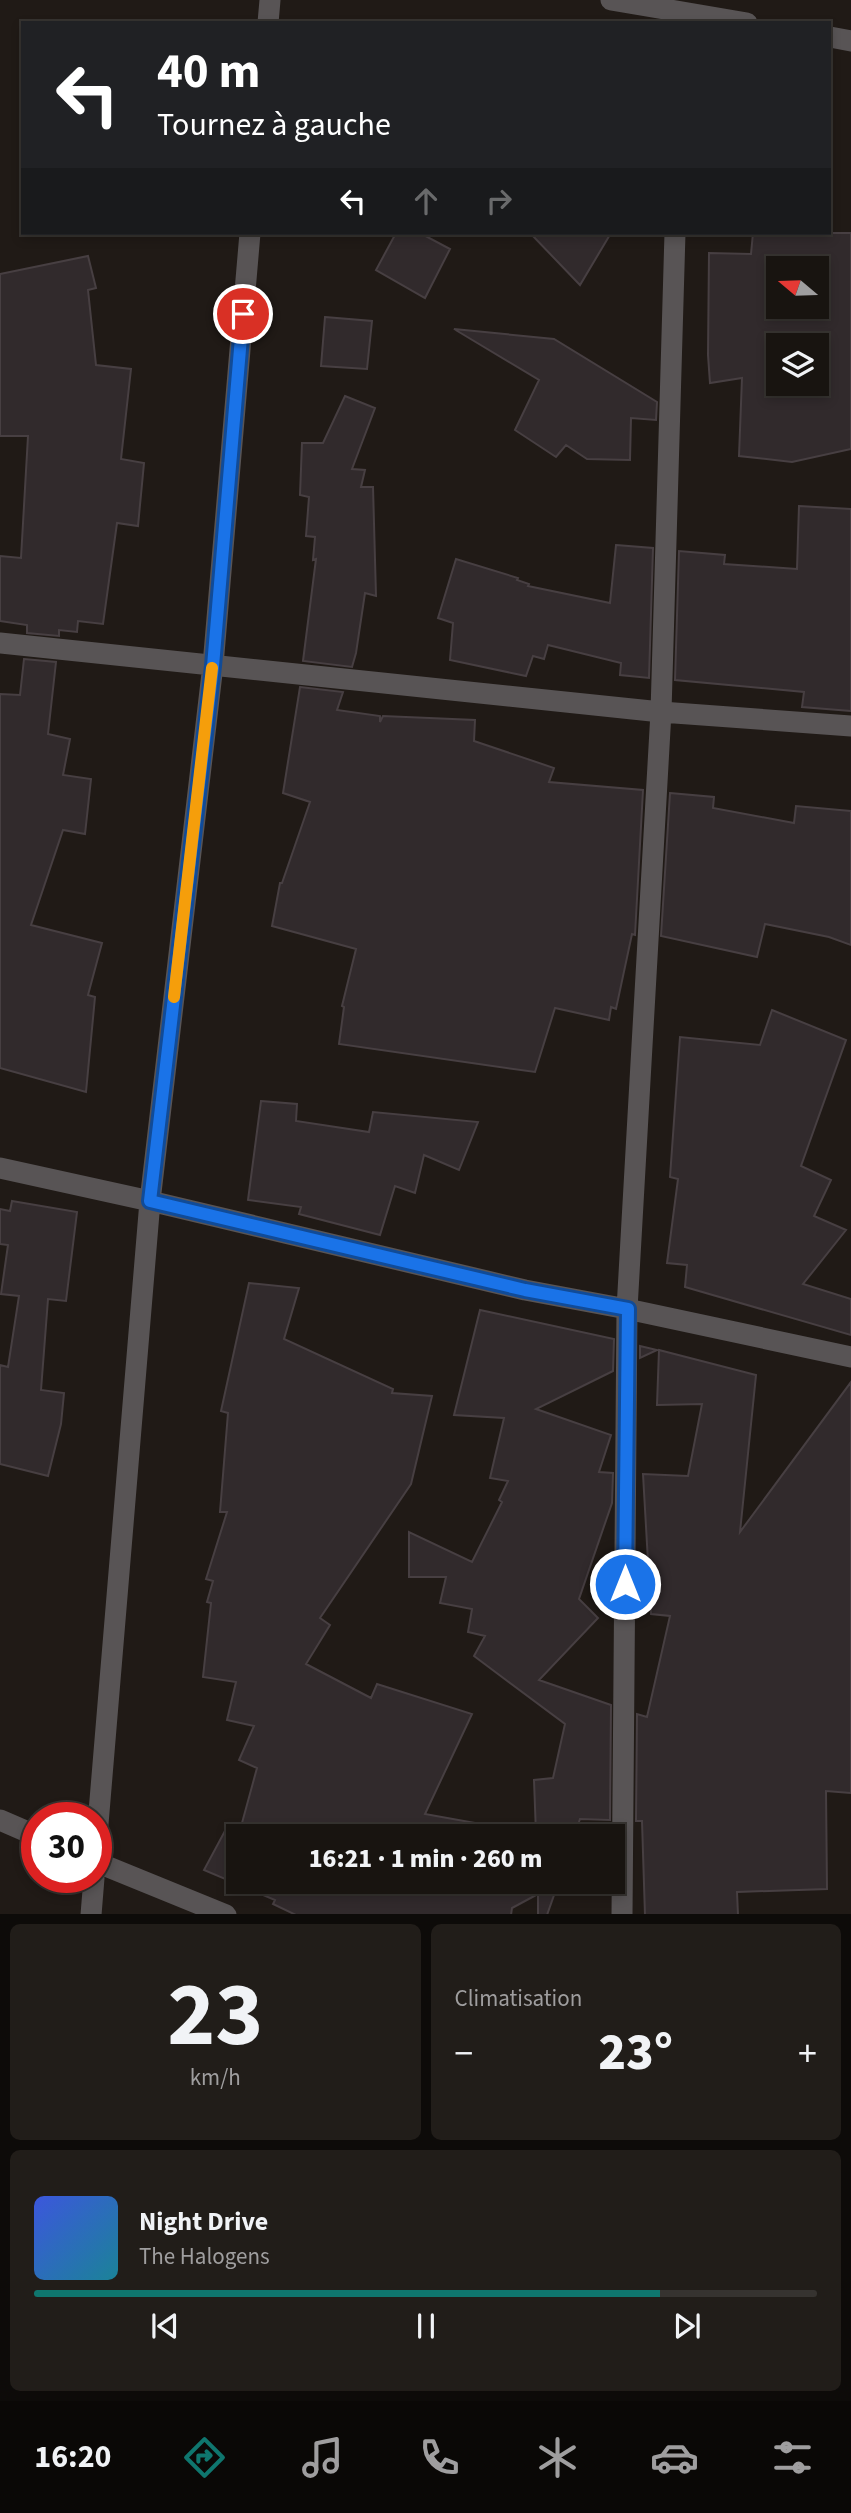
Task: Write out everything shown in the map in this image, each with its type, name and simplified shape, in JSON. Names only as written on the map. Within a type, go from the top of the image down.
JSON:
[{"type":"street","points":[[268,21],[270,0]]},
{"type":"street","points":[[611,0],[736,21]]},
{"type":"street","points":[[831,37],[851,41]]},
{"type":"street","points":[[100,1802],[150,1201],[213,666],[250,235]]},
{"type":"street","points":[[622,1914],[628,1309],[661,712],[675,235]]},
{"type":"street","points":[[0,643],[661,712],[851,726]]},
{"type":"street","points":[[0,1168],[525,1290],[628,1309],[851,1357]]},
{"type":"street","points":[[0,1820],[21,1829]]},
{"type":"street","points":[[112,1868],[226,1914]]},
{"type":"street","points":[[91,1914],[93,1893]]},
{"type":"building","points":[[851,233],[851,449],[792,462],[739,456],[742,378],[710,383],[709,253],[751,254],[753,235]]},
{"type":"building","points":[[395,235],[424,235],[450,249],[425,298],[376,270]]},
{"type":"building","points":[[532,235],[610,235],[580,285]]},
{"type":"building","points":[[88,256],[96,288],[88,290],[96,365],[131,369],[121,459],[144,463],[138,526],[117,523],[103,624],[78,621],[77,632],[59,630],[59,636],[27,633],[27,625],[0,621],[0,556],[21,558],[28,436],[0,436],[0,274]]},
{"type":"building","points":[[325,317],[372,321],[367,369],[321,366]]},
{"type":"building","points":[[454,329],[554,339],[657,402],[656,420],[631,418],[630,460],[587,459],[566,445],[556,457],[515,430],[539,380]]},
{"type":"building","points":[[345,396],[375,408],[352,469],[365,470],[361,487],[373,487],[376,596],[365,593],[352,667],[303,661],[316,559],[313,560],[315,537],[306,536],[309,497],[300,495],[302,443],[323,443]]},
{"type":"building","points":[[799,506],[851,509],[851,711],[802,707],[804,692],[675,680],[679,551],[725,555],[724,564],[797,569]]},
{"type":"building","points":[[616,545],[653,548],[649,678],[620,675],[621,663],[548,645],[544,659],[533,656],[526,676],[450,660],[453,623],[438,618],[456,559],[518,578],[517,580],[529,584],[528,586],[610,603]]},
{"type":"building","points":[[24,659],[56,662],[48,734],[70,739],[63,775],[91,779],[85,834],[63,830],[31,925],[102,943],[88,995],[95,997],[86,1092],[0,1068],[0,694],[20,695]]},
{"type":"building","points":[[300,687],[343,692],[337,710],[380,716],[380,722],[383,716],[475,720],[474,741],[554,768],[549,782],[643,790],[635,935],[632,934],[616,1009],[611,1007],[609,1020],[555,1008],[535,1072],[339,1044],[342,1006],[356,949],[272,926],[280,883],[310,802],[283,793]]},
{"type":"building","points":[[670,793],[714,797],[713,808],[794,823],[796,806],[851,811],[851,945],[829,937],[765,924],[757,957],[661,936]]},
{"type":"building","points":[[772,1010],[846,1040],[801,1166],[831,1180],[814,1216],[846,1230],[803,1284],[851,1299],[851,1335],[685,1287],[687,1265],[667,1263],[678,1179],[670,1177],[680,1037],[760,1045]]},
{"type":"building","points":[[261,1101],[297,1104],[296,1121],[369,1132],[373,1112],[478,1122],[459,1170],[424,1155],[415,1193],[395,1186],[380,1235],[299,1214],[301,1207],[248,1200]]},
{"type":"building","points":[[12,1201],[77,1212],[66,1301],[48,1299],[41,1390],[64,1393],[61,1424],[48,1476],[0,1464],[0,1365],[8,1367],[19,1296],[1,1294],[8,1245],[0,1244],[0,1209],[10,1211]]},
{"type":"building","points":[[249,1283],[299,1288],[284,1339],[393,1389],[392,1393],[432,1396],[411,1484],[320,1618],[330,1625],[306,1664],[371,1698],[377,1684],[472,1714],[425,1814],[480,1824],[242,1824],[257,1768],[239,1760],[254,1726],[227,1720],[236,1682],[203,1677],[211,1603],[207,1602],[213,1581],[206,1579],[227,1512],[220,1512],[228,1413],[221,1411]]},
{"type":"building","points":[[480,1310],[614,1339],[613,1371],[536,1409],[611,1435],[599,1472],[613,1473],[612,1503],[579,1599],[598,1618],[539,1680],[611,1705],[610,1820],[580,1819],[578,1824],[536,1824],[534,1780],[553,1778],[565,1724],[474,1656],[485,1636],[468,1632],[472,1609],[440,1603],[446,1577],[409,1577],[409,1532],[472,1562],[502,1502],[499,1500],[508,1481],[490,1478],[504,1418],[454,1415]]},
{"type":"building","points":[[640,1346],[657,1350],[640,1358]]},
{"type":"building","points":[[659,1350],[756,1375],[740,1532],[851,1382],[851,1793],[826,1791],[827,1889],[737,1892],[738,1914],[645,1914],[642,1821],[636,1821],[637,1714],[647,1717],[670,1616],[651,1614],[643,1474],[688,1476],[702,1404],[657,1405]]},
{"type":"building","points":[[226,1829],[226,1879],[204,1870]]},
{"type":"building","points":[[261,1894],[538,1894],[512,1908],[511,1914],[294,1914],[273,1904],[275,1900]]},
{"type":"building","points":[[538,1894],[554,1894],[547,1914],[538,1914]]},
{"type":"slow traffic","points":[[174,997],[212,668]]},
{"type":"route","points":[[243,314],[213,666],[150,1201],[525,1290],[628,1309],[625,1584]]}]
